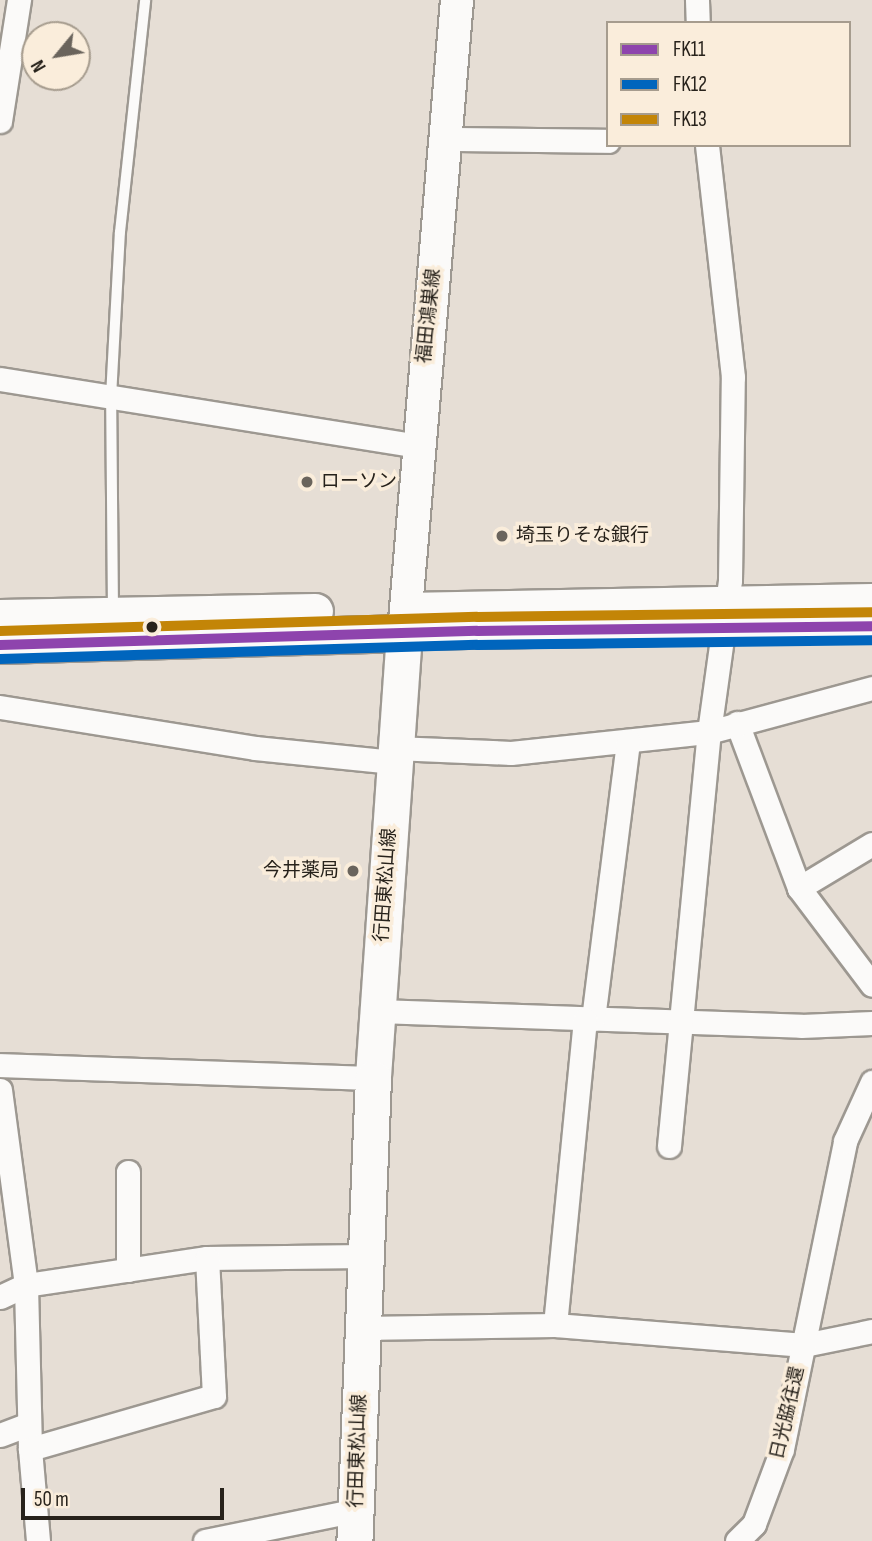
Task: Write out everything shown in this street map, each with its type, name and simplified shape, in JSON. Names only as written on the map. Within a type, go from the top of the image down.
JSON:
[{"type":"main road","name":"福田鴻巣線","points":[[405,621],[416,446],[447,139],[457,0]]},
{"type":"main road","points":[[726,616],[872,600]]},
{"type":"main road","points":[[0,617],[113,616],[405,621],[726,616],[872,626]]},
{"type":"main road","points":[[0,645],[405,621]]},
{"type":"main road","name":"行田東松山線","points":[[356,1525],[361,1328],[373,1078],[405,621]]},
{"type":"street","points":[[0,121],[19,0]]},
{"type":"street","points":[[697,0],[698,21]]},
{"type":"street","points":[[447,139],[606,141]]},
{"type":"street","points":[[669,1146],[709,732],[726,616],[733,377],[707,147]]},
{"type":"street","points":[[0,379],[416,446]]},
{"type":"street","points":[[0,707],[255,748],[394,755],[511,753],[709,732],[872,688]]},
{"type":"street","points":[[737,723],[799,888],[872,985]]},
{"type":"street","points":[[555,1325],[589,1019],[628,741]]},
{"type":"street","points":[[799,888],[872,844]]},
{"type":"street","points":[[378,1011],[680,1022],[872,1023]]},
{"type":"street","points":[[0,1065],[373,1078]]},
{"type":"street","points":[[361,1328],[555,1325],[804,1345],[845,1141],[872,1082]]},
{"type":"street","points":[[0,1090],[26,1285],[30,1449],[38,1541]]},
{"type":"street","points":[[128,1172],[128,1270]]},
{"type":"street","points":[[0,1297],[26,1285],[207,1258],[364,1256]]},
{"type":"street","points":[[30,1449],[214,1396],[207,1258]]},
{"type":"street","name":"日光脇往還","points":[[737,1541],[754,1524],[782,1449],[804,1345],[872,1332]]},
{"type":"street","points":[[0,1435],[29,1424]]},
{"type":"street","points":[[205,1541],[356,1525]]},
{"type":"lane","points":[[113,616],[111,397],[120,232],[145,0]]},
{"type":"transit line","name":"FK13","points":[[0,631],[477,617],[872,612]]},
{"type":"transit line","name":"FK11","points":[[0,645],[477,631],[872,626]]},
{"type":"transit line","name":"FK12","points":[[0,659],[477,645],[872,640]]},
{"type":"place","name":"ローソン","points":[[307,482]]},
{"type":"place","name":"埼玉りそな銀行","points":[[502,536]]},
{"type":"place","name":"今井薬局","points":[[353,871]]}]
